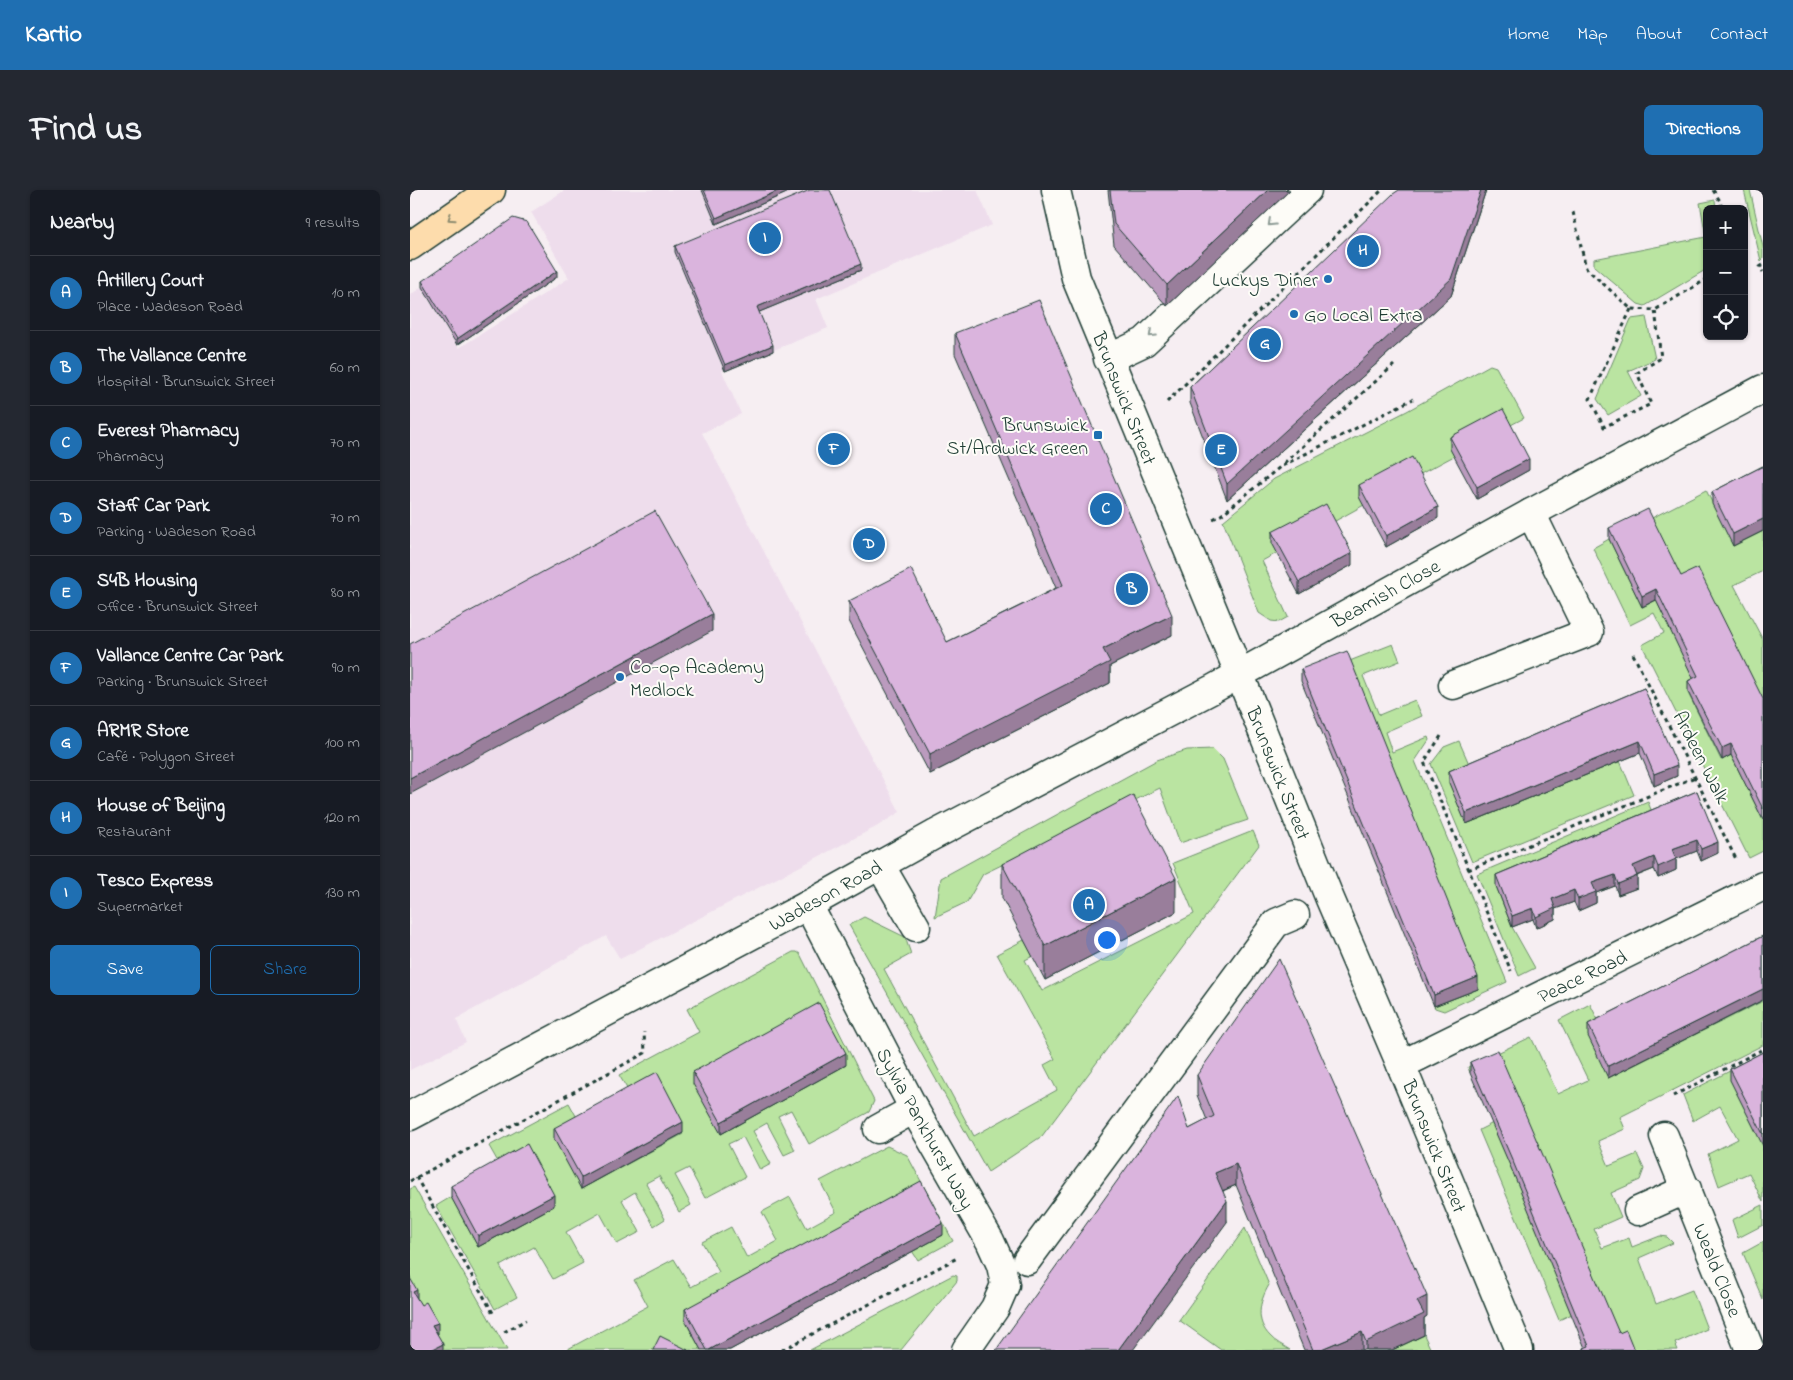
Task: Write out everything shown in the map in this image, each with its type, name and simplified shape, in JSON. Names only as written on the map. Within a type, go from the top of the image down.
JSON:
[{"type":"highway","points":[[410,246],[491,190]]},
{"type":"street","name":"Brunswick Street","points":[[1056,190],[1076,278],[1108,360],[1239,673],[1330,900],[1402,1065],[1518,1350]]},
{"type":"street","points":[[1108,360],[1144,342],[1307,190]]},
{"type":"street","name":"Beamish Close","points":[[1239,673],[1531,513],[1763,389]]},
{"type":"street","points":[[1453,685],[1589,632],[1531,513]]},
{"type":"street","name":"Wadeson Road","points":[[410,1116],[808,905],[1076,760],[1211,690],[1239,673]]},
{"type":"street","points":[[880,865],[916,927]]},
{"type":"street","name":"Peace Road","points":[[1402,1065],[1763,886]]},
{"type":"street","name":"Sylvia Pankhurst Way","points":[[808,905],[914,1108],[1002,1265],[1005,1285],[995,1308],[966,1350]]},
{"type":"street","points":[[1027,1260],[1276,923],[1295,915]]},
{"type":"street","points":[[878,1129],[914,1108]]},
{"type":"street","name":"Weald Close","points":[[1664,1136],[1687,1189],[1750,1350]]},
{"type":"street","points":[[1638,1211],[1687,1189]]},
{"type":"path","points":[[1166,402],[1382,190]]},
{"type":"path","points":[[1713,190],[1721,205]]},
{"type":"path","points":[[1574,212],[1586,268],[1631,309],[1655,310],[1703,281]]},
{"type":"path","points":[[1763,265],[1760,267],[1763,272]]},
{"type":"path","points":[[1631,309],[1590,399],[1604,427],[1651,404],[1637,374],[1661,358],[1655,310]]},
{"type":"path","points":[[1214,519],[1280,467],[1394,364]]},
{"type":"path","points":[[1280,467],[1413,399]]},
{"type":"path","name":"Ardeen Walk","points":[[1634,654],[1739,864]]},
{"type":"path","points":[[1441,736],[1424,762],[1513,977]]},
{"type":"path","points":[[1468,870],[1695,776]]},
{"type":"path","points":[[410,1180],[645,1053],[644,1030]]},
{"type":"path","points":[[1673,1096],[1763,1049]]},
{"type":"path","points":[[416,1177],[493,1313]]},
{"type":"path","points":[[782,1350],[966,1253]]},
{"type":"path","points":[[504,1332],[526,1320]]},
{"type":"shaded area","name":"Co-op Academy Medlock","points":[[565,190],[977,190],[992,225],[816,299],[828,328],[722,371],[741,414],[702,433],[900,812],[876,827],[620,959],[606,936],[456,1019],[466,1042],[410,1070],[410,295],[422,287],[459,348],[569,278],[531,212]]},
{"type":"green space","points":[[1744,190],[1750,190],[1763,247],[1763,259],[1761,261],[1748,205]]},
{"type":"green space","points":[[1715,200],[1716,205],[1703,205],[1703,220],[1700,203]]},
{"type":"green space","points":[[1703,238],[1703,271],[1645,306],[1638,304],[1594,266],[1594,259]]},
{"type":"green space","points":[[1646,317],[1655,359],[1628,371],[1641,396],[1608,415],[1597,399],[1631,319]]},
{"type":"green space","points":[[1490,365],[1496,367],[1524,418],[1507,427],[1450,448],[1454,456],[1262,561],[1288,617],[1279,622],[1271,621],[1259,613],[1223,521],[1274,479],[1407,411]]},
{"type":"green space","points":[[1706,490],[1733,545],[1763,531],[1763,571],[1734,585],[1763,640],[1763,711],[1681,588],[1648,520]]},
{"type":"green space","points":[[1609,539],[1642,607],[1656,600],[1698,687],[1688,693],[1721,760],[1731,755],[1763,820],[1763,851],[1749,858],[1642,645],[1664,633],[1654,613],[1630,625],[1593,548]]},
{"type":"green space","points":[[1393,644],[1400,661],[1363,676],[1379,715],[1415,700],[1422,716],[1385,732],[1392,752],[1428,737],[1429,740],[1415,761],[1507,982],[1444,1011],[1434,1006],[1477,989],[1347,662]]},
{"type":"green space","points":[[1459,741],[1473,773],[1466,824],[1620,761],[1634,795],[1472,862],[1431,764],[1444,747]]},
{"type":"green space","points":[[1213,749],[1223,759],[1248,820],[1180,843],[1160,788],[983,874],[967,902],[935,917],[941,878],[1157,760],[1187,750]]},
{"type":"green space","points":[[1648,802],[1655,820],[1496,886],[1512,927],[1535,968],[1519,976],[1477,874]]},
{"type":"green space","points":[[1253,831],[1259,845],[1042,1136],[988,1172],[849,925],[864,917],[905,937],[911,954],[884,969],[974,1136],[1057,1090],[1044,1065],[1055,1059],[997,954],[1024,940],[1033,956],[1025,960],[1042,991],[1194,914],[1173,863]]},
{"type":"green space","points":[[793,952],[800,954],[874,1101],[869,1112],[809,1144],[791,1110],[778,1116],[795,1150],[784,1155],[767,1123],[753,1131],[771,1164],[760,1170],[743,1137],[728,1144],[745,1177],[705,1198],[689,1168],[675,1175],[691,1205],[679,1212],[659,1176],[646,1183],[665,1219],[654,1226],[635,1192],[622,1200],[640,1232],[617,1244],[600,1213],[566,1232],[583,1263],[553,1279],[534,1247],[500,1266],[517,1297],[495,1309],[436,1206],[451,1197],[478,1247],[502,1169],[489,1146],[569,1103],[581,1125],[581,1189],[683,1134],[632,1097],[619,1075],[699,1032],[687,1009]]},
{"type":"green space","points":[[1763,1001],[1763,1045],[1620,1117],[1625,1129],[1598,1141],[1609,1166],[1637,1154],[1644,1169],[1640,1180],[1611,1193],[1621,1217],[1594,1229],[1602,1248],[1629,1238],[1632,1247],[1660,1236],[1667,1237],[1673,1243],[1639,1258],[1656,1304],[1692,1290],[1707,1329],[1675,1343],[1678,1350],[1630,1350],[1619,1344],[1498,1061],[1470,1073],[1468,1067],[1531,1037],[1558,1094],[1588,1080],[1559,1020],[1590,1004],[1602,1028],[1608,1078]]},
{"type":"green space","points":[[1763,1054],[1763,1202],[1749,1173],[1719,1186],[1708,1154],[1738,1139],[1720,1106],[1693,1121],[1683,1095]]},
{"type":"green space","points":[[1493,1123],[1572,1314],[1559,1320],[1479,1130]]},
{"type":"green space","points":[[887,1146],[907,1155],[953,1241],[918,1260],[912,1251],[943,1234],[685,1321],[701,1350],[566,1350],[648,1306],[634,1280],[674,1259],[691,1287],[719,1272],[702,1242],[731,1227],[747,1258],[778,1241],[762,1212],[790,1197],[807,1228],[836,1212],[820,1181]]},
{"type":"green space","points":[[414,1187],[507,1350],[440,1350],[410,1289],[410,1189]]},
{"type":"green space","points":[[1763,1205],[1763,1225],[1738,1238],[1732,1220]]},
{"type":"green space","points":[[1245,1228],[1269,1285],[1261,1305],[1260,1318],[1262,1324],[1272,1338],[1290,1350],[1221,1350],[1179,1320]]},
{"type":"green space","points":[[1763,1242],[1763,1300],[1743,1253]]},
{"type":"green space","points":[[953,1275],[957,1276],[957,1281],[901,1350],[810,1350]]},
{"type":"green space","points":[[1424,1335],[1431,1350],[1392,1350]]},
{"type":"building","points":[[704,190],[780,190],[716,218]]},
{"type":"building","points":[[810,190],[830,190],[861,264],[757,307],[773,345],[725,365],[675,246]]},
{"type":"building","points":[[1110,190],[1268,190],[1167,285],[1114,224]]},
{"type":"building","points":[[1399,190],[1481,190],[1451,279],[1227,484],[1190,387]]},
{"type":"building","points":[[513,218],[527,222],[557,271],[457,339],[422,281]]},
{"type":"building","points":[[1039,300],[1172,615],[1103,649],[1110,662],[930,754],[849,601],[911,569],[947,642],[1063,585],[955,333]]},
{"type":"building","points":[[1503,409],[1529,459],[1477,487],[1450,437]]},
{"type":"building","points":[[1412,457],[1438,507],[1386,536],[1359,485]]},
{"type":"building","points":[[1763,466],[1763,519],[1733,534],[1712,492]]},
{"type":"building","points":[[1326,504],[1352,553],[1299,582],[1272,532]]},
{"type":"building","points":[[1648,509],[1681,576],[1698,568],[1763,699],[1763,809],[1731,744],[1722,748],[1688,681],[1698,676],[1656,589],[1642,596],[1609,528]]},
{"type":"building","points":[[655,511],[712,614],[410,778],[410,644]]},
{"type":"building","points":[[1347,651],[1478,977],[1434,995],[1301,669]]},
{"type":"building","points":[[1644,688],[1677,765],[1654,774],[1640,741],[1466,813],[1449,771]]},
{"type":"building","points":[[1697,791],[1718,842],[1701,849],[1697,840],[1672,849],[1676,859],[1658,867],[1654,857],[1633,866],[1637,876],[1618,884],[1615,875],[1592,883],[1596,892],[1578,899],[1574,890],[1552,899],[1555,908],[1536,917],[1533,908],[1512,916],[1496,875]]},
{"type":"building","points":[[1133,795],[1176,878],[1045,946],[1002,864]]},
{"type":"building","points":[[1763,936],[1763,989],[1608,1066],[1588,1024]]},
{"type":"building","points":[[1279,959],[1427,1296],[1417,1301],[1424,1314],[1366,1342],[1362,1332],[1319,1350],[1313,1350],[1236,1164],[1215,1173],[1227,1201],[1118,1350],[996,1350],[1178,1096],[1189,1129],[1214,1116],[1197,1075]]},
{"type":"building","points":[[819,1003],[846,1053],[721,1122],[693,1072]]},
{"type":"building","points":[[1498,1050],[1619,1333],[1626,1330],[1634,1350],[1585,1350],[1584,1348],[1589,1346],[1470,1062]]},
{"type":"building","points":[[1763,1052],[1763,1134],[1730,1069]]},
{"type":"building","points":[[657,1072],[683,1122],[581,1177],[554,1128]]},
{"type":"building","points":[[527,1144],[554,1195],[478,1236],[451,1186]]},
{"type":"building","points":[[921,1181],[943,1223],[707,1350],[685,1309]]},
{"type":"building","points":[[410,1278],[417,1290],[413,1292],[421,1305],[426,1302],[438,1323],[432,1325],[443,1344],[431,1350],[410,1350]]},
{"type":"building","points":[[660,1336],[688,1350],[653,1350]]},
{"type":"place","name":"Tesco Express","points":[[765,238]]},
{"type":"place","name":"House of Beijing","points":[[1363,251]]},
{"type":"place","name":"Luckys Diner","points":[[1328,279]]},
{"type":"place","name":"Go Local Extra","points":[[1294,314]]},
{"type":"place","name":"ARMR Store","points":[[1265,344]]},
{"type":"place","name":"Brunswick St/Ardwick Green","points":[[1098,435]]},
{"type":"place","name":"Vallance Centre Car Park","points":[[834,449]]},
{"type":"place","name":"S4B Housing","points":[[1221,450]]},
{"type":"place","name":"Everest Pharmacy","points":[[1106,509]]},
{"type":"place","name":"Staff Car Park","points":[[869,544]]},
{"type":"place","name":"The Vallance Centre","points":[[1132,589]]},
{"type":"place","name":"Co-op Academy Medlock","points":[[620,677]]},
{"type":"place","name":"Artillery Court","points":[[1089,905]]}]
